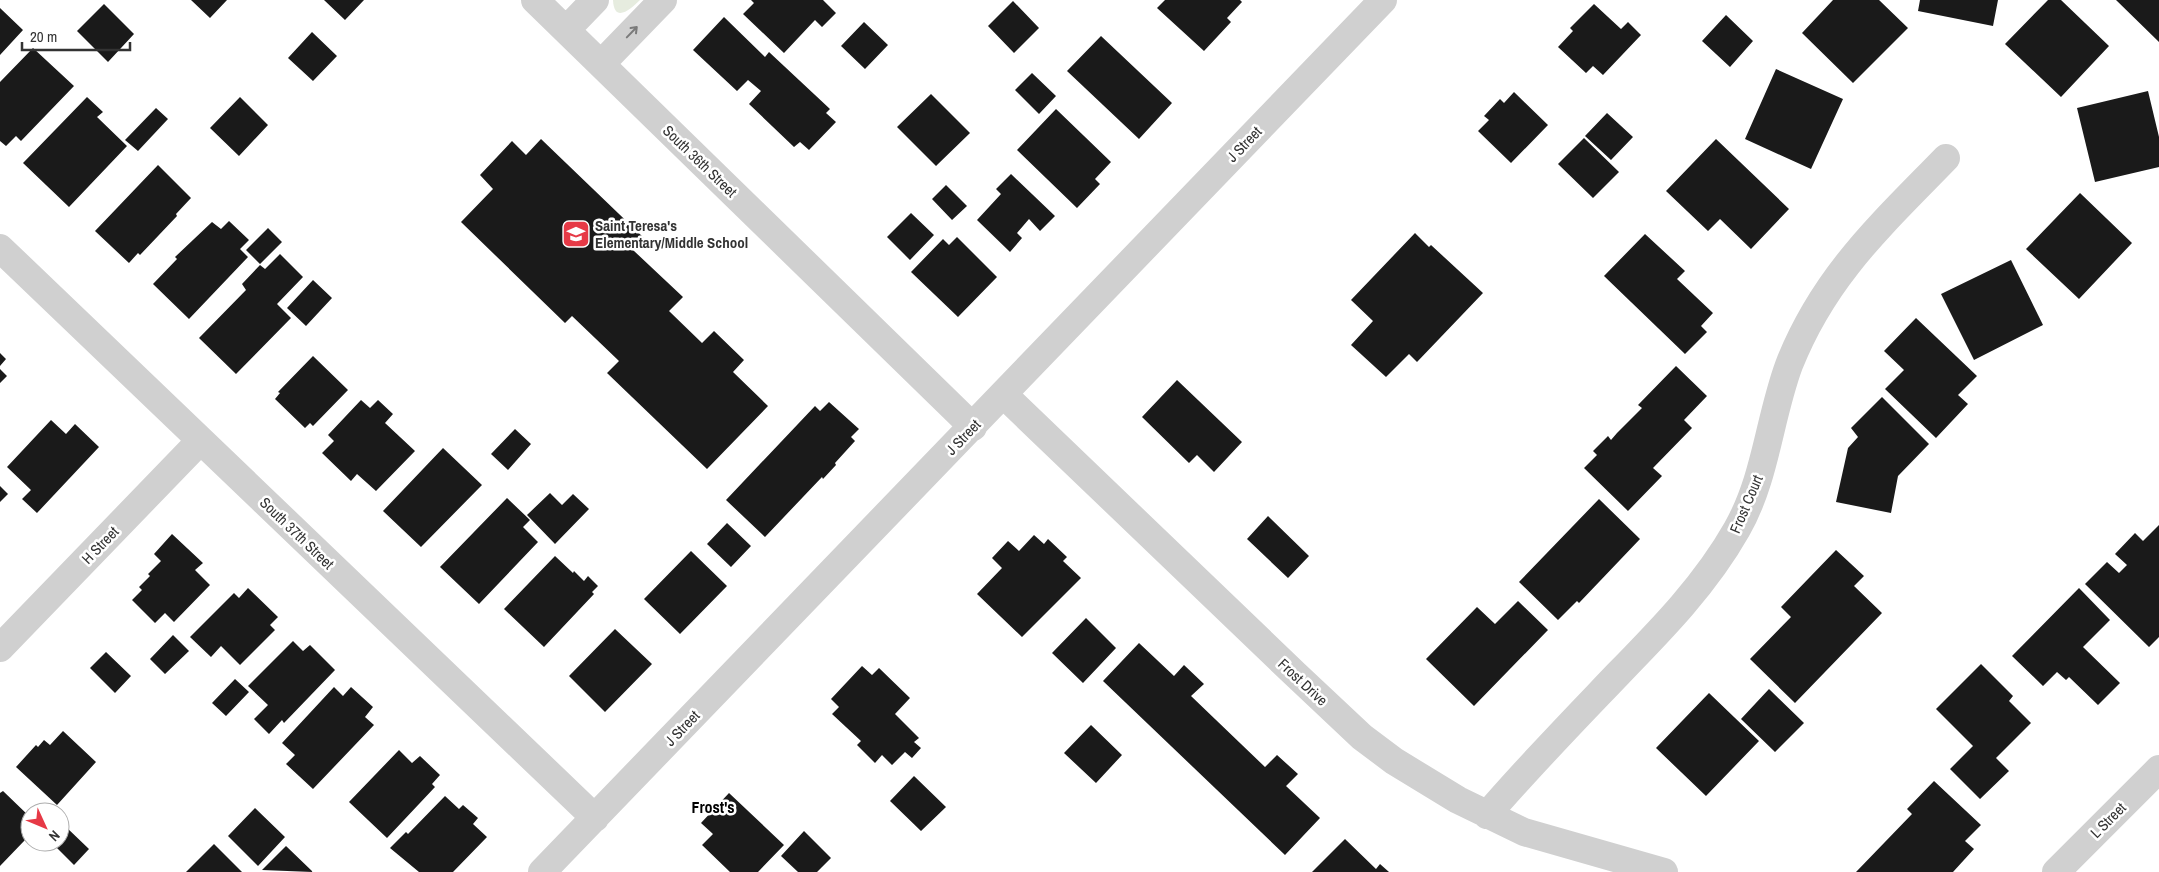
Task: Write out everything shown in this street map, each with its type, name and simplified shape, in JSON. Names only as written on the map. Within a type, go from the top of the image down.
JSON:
[{"type":"street","name":"South 36th Street","points":[[535,0],[973,426]]},
{"type":"street","points":[[566,30],[595,0]]},
{"type":"street","points":[[601,64],[663,0]]},
{"type":"street","name":"J Street","points":[[542,872],[1383,0]]},
{"type":"street","name":"Frost Court","points":[[1486,815],[1534,761],[1670,621],[1707,576],[1738,528],[1756,487],[1789,365],[1812,315],[1835,278],[1861,245],[1946,158]]},
{"type":"street","name":"South 37th Street","points":[[0,248],[200,442],[595,818]]},
{"type":"street","name":"Frost Drive","points":[[1004,395],[1362,737],[1417,775],[1486,815],[1524,832],[1664,872]]},
{"type":"street","name":"H Street","points":[[0,648],[200,442]]},
{"type":"street","name":"L Street","points":[[2056,872],[2159,768]]},
{"type":"shaded area","points":[[613,0],[640,0],[628,10],[620,13],[616,11]]},
{"type":"building","points":[[191,0],[227,0],[210,18]]},
{"type":"building","points":[[324,0],[364,0],[345,20]]},
{"type":"building","points":[[751,0],[823,0],[836,13],[822,27],[815,20],[784,53],[743,14],[754,3]]},
{"type":"building","points":[[1165,0],[1240,0],[1242,2],[1227,18],[1231,22],[1204,51],[1157,8]]},
{"type":"building","points":[[1833,0],[1879,0],[1908,28],[1853,83],[1802,33]]},
{"type":"building","points":[[1920,0],[1998,0],[1993,26],[1918,11]]},
{"type":"building","points":[[2048,0],[2061,0],[2109,46],[2061,97],[2005,44]]},
{"type":"building","points":[[2116,0],[2159,0],[2159,42]]},
{"type":"building","points":[[1013,1],[1039,28],[1014,53],[988,26]]},
{"type":"building","points":[[104,4],[134,34],[108,62],[77,31]]},
{"type":"building","points":[[1594,4],[1621,29],[1628,22],[1641,35],[1603,75],[1593,66],[1586,73],[1558,47],[1573,31],[1570,28]]},
{"type":"building","points":[[0,8],[23,30],[0,55]]},
{"type":"building","points":[[1726,15],[1753,41],[1730,67],[1702,41]]},
{"type":"building","points":[[724,17],[765,57],[769,52],[830,109],[826,113],[836,122],[809,150],[800,142],[794,147],[749,104],[761,91],[748,80],[737,91],[693,50]]},
{"type":"building","points":[[864,22],[888,45],[865,69],[841,46]]},
{"type":"building","points":[[312,32],[337,56],[313,81],[288,58]]},
{"type":"building","points":[[1101,36],[1172,103],[1139,139],[1067,71]]},
{"type":"building","points":[[33,48],[74,86],[21,141],[16,136],[6,146],[0,141],[0,82]]},
{"type":"building","points":[[1776,69],[1843,99],[1811,169],[1745,139]]},
{"type":"building","points":[[1032,73],[1056,96],[1039,114],[1015,90]]},
{"type":"building","points":[[2148,91],[2159,137],[2159,167],[2095,182],[2077,108]]},
{"type":"building","points":[[1514,92],[1548,125],[1511,163],[1478,131],[1489,120],[1484,116],[1500,99],[1504,103]]},
{"type":"building","points":[[931,94],[970,133],[936,166],[897,127]]},
{"type":"building","points":[[87,97],[103,112],[97,117],[127,146],[69,207],[23,163]]},
{"type":"building","points":[[240,97],[268,125],[239,156],[210,128]]},
{"type":"building","points":[[156,108],[168,119],[138,151],[125,140]]},
{"type":"building","points":[[1056,109],[1111,162],[1095,179],[1100,184],[1077,208],[1017,150]]},
{"type":"building","points":[[1607,113],[1633,137],[1611,160],[1585,136]]},
{"type":"building","points":[[1584,138],[1619,172],[1593,198],[1558,164]]},
{"type":"building","points":[[541,139],[644,238],[633,250],[683,297],[669,311],[702,343],[714,331],[744,360],[733,372],[768,406],[707,469],[607,373],[619,361],[572,316],[565,323],[461,222],[493,189],[480,175],[512,141],[526,155]]},
{"type":"building","points":[[1716,139],[1789,209],[1751,249],[1720,219],[1708,231],[1666,191]]},
{"type":"building","points":[[158,165],[191,198],[176,214],[177,216],[140,255],[138,253],[129,263],[95,231]]},
{"type":"building","points":[[1011,174],[1055,216],[1040,231],[1029,219],[1017,233],[1022,238],[1010,252],[977,220],[1001,194],[996,189]]},
{"type":"building","points":[[946,185],[967,206],[952,220],[932,199]]},
{"type":"building","points":[[2080,193],[2132,243],[2079,299],[2026,249]]},
{"type":"building","points":[[911,213],[934,235],[910,260],[887,237]]},
{"type":"building","points":[[229,221],[249,240],[240,249],[248,257],[189,319],[153,284],[177,259],[175,257],[212,222],[221,229]]},
{"type":"building","points":[[268,228],[282,242],[260,264],[246,250]]},
{"type":"building","points":[[1415,233],[1429,247],[1431,245],[1483,293],[1417,362],[1409,354],[1386,377],[1351,345],[1373,321],[1351,300]]},
{"type":"building","points":[[1645,234],[1685,271],[1677,279],[1713,313],[1701,326],[1707,332],[1685,354],[1604,276]]},
{"type":"building","points":[[957,237],[997,277],[958,317],[911,272],[943,239],[949,245]]},
{"type":"building","points":[[280,254],[303,277],[277,304],[291,318],[236,374],[199,338],[246,290],[242,284],[260,265],[265,269]]},
{"type":"building","points":[[2011,260],[2043,325],[1974,360],[1941,294]]},
{"type":"building","points":[[313,280],[332,298],[306,326],[287,308]]},
{"type":"building","points":[[1916,318],[1977,376],[1958,395],[1968,404],[1936,438],[1885,389],[1904,370],[1884,351]]},
{"type":"building","points":[[0,353],[6,359],[0,366]]},
{"type":"building","points":[[313,356],[348,390],[313,426],[310,423],[305,428],[275,399],[280,393],[278,392]]},
{"type":"building","points":[[1676,366],[1707,396],[1684,420],[1692,428],[1653,468],[1662,476],[1628,511],[1584,468],[1597,455],[1593,451],[1608,436],[1611,440],[1642,408],[1638,405]]},
{"type":"building","points":[[0,369],[7,376],[0,383]]},
{"type":"building","points":[[1177,380],[1242,442],[1214,472],[1197,455],[1189,463],[1142,417]]},
{"type":"building","points":[[1882,397],[1929,444],[1898,476],[1891,513],[1836,502],[1848,448],[1858,437],[1851,428]]},
{"type":"building","points":[[361,400],[370,408],[378,400],[393,414],[385,423],[415,451],[376,491],[357,474],[351,481],[322,453],[334,441],[328,435]]},
{"type":"building","points":[[829,402],[859,429],[851,437],[855,441],[823,479],[822,477],[765,537],[726,500],[815,406],[820,411]]},
{"type":"building","points":[[51,420],[66,434],[75,424],[99,447],[37,513],[22,499],[31,490],[7,467]]},
{"type":"building","points":[[515,429],[531,444],[508,470],[491,454]]},
{"type":"building","points":[[443,448],[482,485],[421,547],[383,511]]},
{"type":"building","points":[[0,486],[8,494],[0,502]]},
{"type":"building","points":[[550,493],[562,505],[573,494],[589,509],[555,544],[527,515]]},
{"type":"building","points":[[507,498],[530,520],[523,527],[538,542],[479,604],[440,567]]},
{"type":"building","points":[[1599,499],[1640,539],[1579,603],[1577,601],[1558,620],[1519,582]]},
{"type":"building","points":[[1268,516],[1309,556],[1288,578],[1247,539]]},
{"type":"building","points":[[727,523],[751,546],[731,567],[707,544]]},
{"type":"building","points":[[2159,525],[2159,637],[2149,647],[2085,584],[2107,562],[2119,573],[2127,565],[2115,554],[2135,533],[2143,541]]},
{"type":"building","points":[[172,534],[203,563],[195,570],[210,585],[174,622],[165,613],[155,623],[132,600],[142,590],[139,587],[150,576],[148,574],[161,561],[154,554]]},
{"type":"building","points":[[1034,535],[1044,544],[1048,539],[1067,557],[1063,561],[1081,578],[1022,637],[977,594],[1002,568],[992,558],[1008,541],[1019,551]]},
{"type":"building","points":[[1836,550],[1864,576],[1854,586],[1882,613],[1795,703],[1750,659],[1791,617],[1781,607]]},
{"type":"building","points":[[691,551],[727,586],[680,634],[644,599]]},
{"type":"building","points":[[555,556],[584,581],[588,576],[598,586],[592,592],[594,594],[544,647],[504,609]]},
{"type":"building","points":[[248,588],[278,617],[270,625],[275,630],[240,665],[221,646],[211,657],[190,637],[234,593],[239,598]]},
{"type":"building","points":[[2079,588],[2110,620],[2083,647],[2120,683],[2098,705],[2069,677],[2066,680],[2057,672],[2043,686],[2012,656]]},
{"type":"building","points":[[1518,601],[1548,630],[1474,706],[1426,659],[1477,607],[1495,624]]},
{"type":"building","points":[[1086,618],[1116,648],[1083,683],[1052,653]]},
{"type":"building","points":[[615,629],[652,664],[605,712],[569,676]]},
{"type":"building","points":[[173,635],[189,651],[165,674],[150,659]]},
{"type":"building","points":[[293,641],[303,651],[310,645],[335,670],[284,723],[282,720],[269,734],[254,719],[268,705],[248,686]]},
{"type":"building","points":[[1139,643],[1174,676],[1184,665],[1204,684],[1191,696],[1265,767],[1277,755],[1298,774],[1286,786],[1320,818],[1285,855],[1103,681]]},
{"type":"building","points":[[106,652],[131,676],[115,693],[90,668]]},
{"type":"building","points":[[1981,664],[2013,696],[2009,701],[2031,723],[1996,758],[2009,771],[1980,799],[1950,769],[1973,746],[1936,709]]},
{"type":"building","points":[[862,666],[872,675],[879,668],[910,698],[895,714],[919,738],[914,742],[921,748],[912,758],[905,752],[892,765],[882,755],[875,763],[857,745],[861,741],[832,714],[839,707],[831,699]]},
{"type":"building","points":[[235,679],[249,692],[226,716],[212,703]]},
{"type":"building","points":[[334,687],[343,696],[351,687],[373,707],[365,717],[374,725],[313,789],[286,764],[295,755],[282,743]]},
{"type":"building","points":[[1769,689],[1804,723],[1775,752],[1741,719]]},
{"type":"building","points":[[1709,693],[1759,741],[1706,796],[1656,748]]},
{"type":"building","points":[[1091,725],[1122,755],[1096,783],[1064,753]]},
{"type":"building","points":[[63,731],[96,762],[60,802],[54,802],[16,767],[36,745],[38,747],[44,740],[50,745]]},
{"type":"building","points":[[399,750],[412,763],[420,756],[440,775],[432,784],[435,787],[387,838],[349,802]]},
{"type":"building","points":[[914,776],[946,807],[921,831],[890,801]]},
{"type":"building","points":[[1934,781],[1981,825],[1965,841],[1974,849],[1953,872],[1856,872],[1912,814],[1907,809]]},
{"type":"building","points":[[3,791],[20,807],[20,845],[0,866],[0,793]]},
{"type":"building","points":[[729,793],[784,845],[758,872],[730,872],[702,845],[713,834],[701,823]]},
{"type":"building","points":[[445,796],[459,809],[463,805],[478,818],[473,824],[487,837],[453,872],[419,872],[390,848],[406,832],[408,834]]},
{"type":"building","points":[[255,808],[285,837],[258,866],[228,836]]},
{"type":"building","points":[[70,831],[89,849],[74,865],[61,852],[70,852]]},
{"type":"building","points":[[804,831],[831,858],[817,872],[798,872],[781,856]]},
{"type":"building","points":[[1345,839],[1376,869],[1380,864],[1389,872],[1312,872]]},
{"type":"building","points":[[214,844],[242,872],[186,872]]},
{"type":"building","points":[[286,846],[313,872],[262,870]]},
{"type":"place","name":"Saint Teresa's Elementary/Middle School","points":[[576,234]]},
{"type":"district","name":"Frost's","points":[[713,807]]}]
